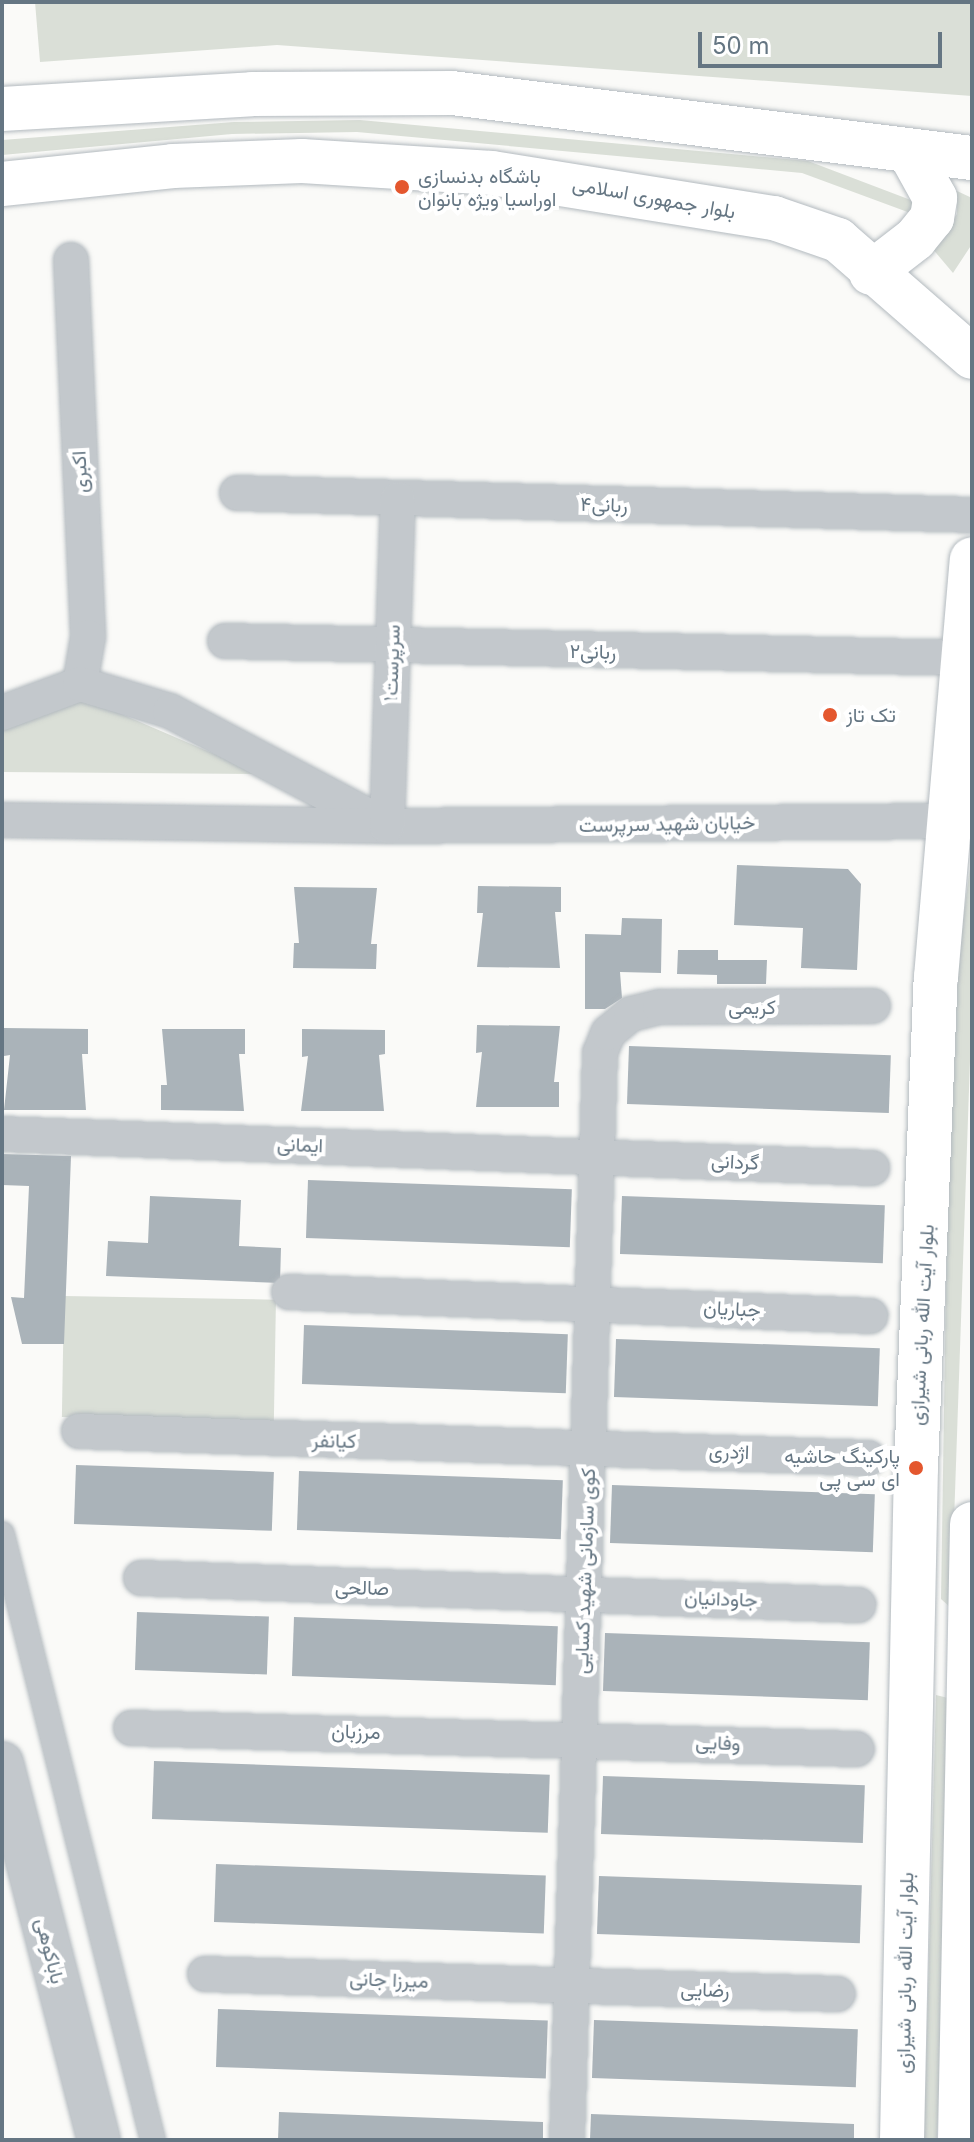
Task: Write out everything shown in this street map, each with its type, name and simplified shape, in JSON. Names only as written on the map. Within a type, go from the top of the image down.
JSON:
[{"type":"main road","points":[[2,109],[252,94],[452,93],[972,158]]},
{"type":"main road","points":[[871,273],[915,239],[932,218],[935,198],[909,151]]},
{"type":"main road","name":"بلوار جمهوری اسلامی","points":[[2,184],[173,166],[302,161],[492,173],[805,225],[838,240],[871,273],[972,357]]},
{"type":"main road","name":"بلوار آیت الله ربانی شیرازی","points":[[902,2140],[911,1655],[936,977],[972,560]]},
{"type":"main road","points":[[960,2140],[970,1880],[972,1524]]},
{"type":"main road","points":[[911,1655],[969,1659]]},
{"type":"street","name":"اکبری","points":[[71,260],[88,637],[80,684]]},
{"type":"street","name":"ربانی۴","points":[[237,493],[972,515]]},
{"type":"street","name":"سرپرست۱","points":[[387,826],[398,499]]},
{"type":"street","name":"ربانی۲","points":[[225,641],[393,648],[966,653]]},
{"type":"street","points":[[2,713],[80,684]]},
{"type":"street","name":"خیابان شهید سرپرست","points":[[80,684],[170,711],[387,826]]},
{"type":"street","name":"خیابان شهید سرپرست","points":[[2,820],[387,826],[948,821]]},
{"type":"street","name":"کریمی","points":[[631,1014],[660,1007],[873,1006]]},
{"type":"street","name":"کوی سازمانی شهید کسایی","points":[[567,2140],[600,1053],[608,1033],[631,1014]]},
{"type":"street","name":"ایمانی","points":[[2,1134],[598,1156]]},
{"type":"street","name":"گردانی","points":[[598,1156],[872,1168]]},
{"type":"street","name":"جباریان","points":[[289,1292],[592,1302],[871,1316]]},
{"type":"street","name":"کیانفر","points":[[79,1431],[590,1447]]},
{"type":"street","name":"اژدری","points":[[590,1447],[869,1458]]},
{"type":"street","points":[[2,1534],[153,2140]]},
{"type":"street","name":"صالحی","points":[[141,1578],[584,1593]]},
{"type":"street","name":"جاودانیان","points":[[584,1593],[858,1605]]},
{"type":"street","name":"مرزبان","points":[[131,1728],[580,1737]]},
{"type":"street","name":"وفایی","points":[[580,1737],[857,1749]]},
{"type":"street","name":"باباکوهی","points":[[2,1763],[99,2140]]},
{"type":"street","name":"میرزا جانی","points":[[205,1974],[572,1986]]},
{"type":"street","name":"رضایی","points":[[572,1986],[838,1994]]},
{"type":"shaded area","points":[[35,2],[972,2],[972,96],[277,45],[40,62]]},
{"type":"shaded area","points":[[360,120],[808,161],[916,202],[913,214],[802,173],[357,132],[232,134],[2,155],[2,140],[234,122]]},
{"type":"shaded area","points":[[957,191],[972,198],[972,244],[953,273],[926,241],[944,232],[957,214]]},
{"type":"shaded area","points":[[77,695],[261,774],[2,772],[2,725]]},
{"type":"shaded area","points":[[972,852],[972,1003],[951,1608],[941,1599],[948,1157],[959,951]]},
{"type":"shaded area","points":[[64,1296],[276,1300],[274,1421],[62,1417]]},
{"type":"shaded area","points":[[936,1695],[948,1698],[940,2061],[937,2140],[924,2140]]},
{"type":"building","points":[[737,865],[848,869],[861,884],[857,970],[801,968],[803,928],[734,925]]},
{"type":"building","points":[[478,886],[561,887],[561,912],[555,912],[560,968],[477,967],[483,913],[477,913]]},
{"type":"building","points":[[294,887],[377,888],[371,944],[377,944],[376,969],[293,968],[294,943],[299,943]]},
{"type":"building","points":[[622,918],[662,919],[661,973],[620,972],[622,998],[605,1009],[585,1009],[585,934],[621,935]]},
{"type":"building","points":[[678,950],[718,950],[718,960],[767,960],[766,984],[717,984],[717,975],[677,974]]},
{"type":"building","points":[[477,1025],[560,1026],[554,1082],[559,1082],[559,1107],[476,1107],[482,1052],[476,1053]]},
{"type":"building","points":[[4,1028],[88,1029],[88,1054],[82,1054],[86,1110],[4,1110],[10,1055],[4,1056]]},
{"type":"building","points":[[162,1029],[245,1029],[245,1054],[239,1054],[244,1111],[161,1110],[161,1085],[167,1085]]},
{"type":"building","points":[[302,1029],[385,1030],[385,1054],[379,1055],[384,1111],[301,1111],[308,1056],[302,1057]]},
{"type":"building","points":[[629,1046],[891,1055],[889,1113],[627,1104]]},
{"type":"building","points":[[2,1154],[71,1156],[64,1344],[22,1344],[11,1297],[24,1298],[29,1186],[2,1185]]},
{"type":"building","points":[[308,1180],[572,1189],[570,1247],[306,1238]]},
{"type":"building","points":[[150,1196],[241,1200],[239,1246],[281,1248],[280,1283],[106,1276],[108,1241],[148,1243]]},
{"type":"building","points":[[622,1196],[885,1205],[883,1263],[620,1254]]},
{"type":"building","points":[[304,1325],[568,1334],[566,1393],[302,1384]]},
{"type":"building","points":[[616,1339],[880,1348],[878,1406],[614,1397]]},
{"type":"building","points":[[76,1465],[274,1472],[272,1531],[74,1524]]},
{"type":"building","points":[[299,1471],[563,1480],[561,1539],[297,1530]]},
{"type":"building","points":[[612,1485],[875,1494],[873,1552],[610,1543]]},
{"type":"building","points":[[137,1612],[269,1617],[267,1675],[135,1670]]},
{"type":"building","points":[[294,1617],[558,1626],[556,1685],[292,1676]]},
{"type":"building","points":[[605,1633],[870,1642],[868,1700],[603,1691]]},
{"type":"building","points":[[154,1761],[550,1775],[548,1833],[152,1819]]},
{"type":"building","points":[[603,1776],[865,1785],[863,1843],[601,1834]]},
{"type":"building","points":[[216,1864],[546,1876],[544,1933],[214,1922]]},
{"type":"building","points":[[599,1876],[862,1885],[860,1943],[597,1934]]},
{"type":"building","points":[[218,2009],[548,2021],[546,2078],[216,2067]]},
{"type":"building","points":[[594,2020],[858,2029],[856,2087],[592,2078]]},
{"type":"building","points":[[279,2112],[543,2122],[543,2140],[278,2140]]},
{"type":"building","points":[[591,2114],[854,2124],[854,2140],[590,2140]]},
{"type":"place","name":"باشگاه بدنسازی اوراسیا ویژه بانوان","points":[[402,187]]},
{"type":"place","name":"تک تاز","points":[[830,715]]},
{"type":"place","name":"پارکینگ حاشیه ای سی پی","points":[[916,1468]]}]
